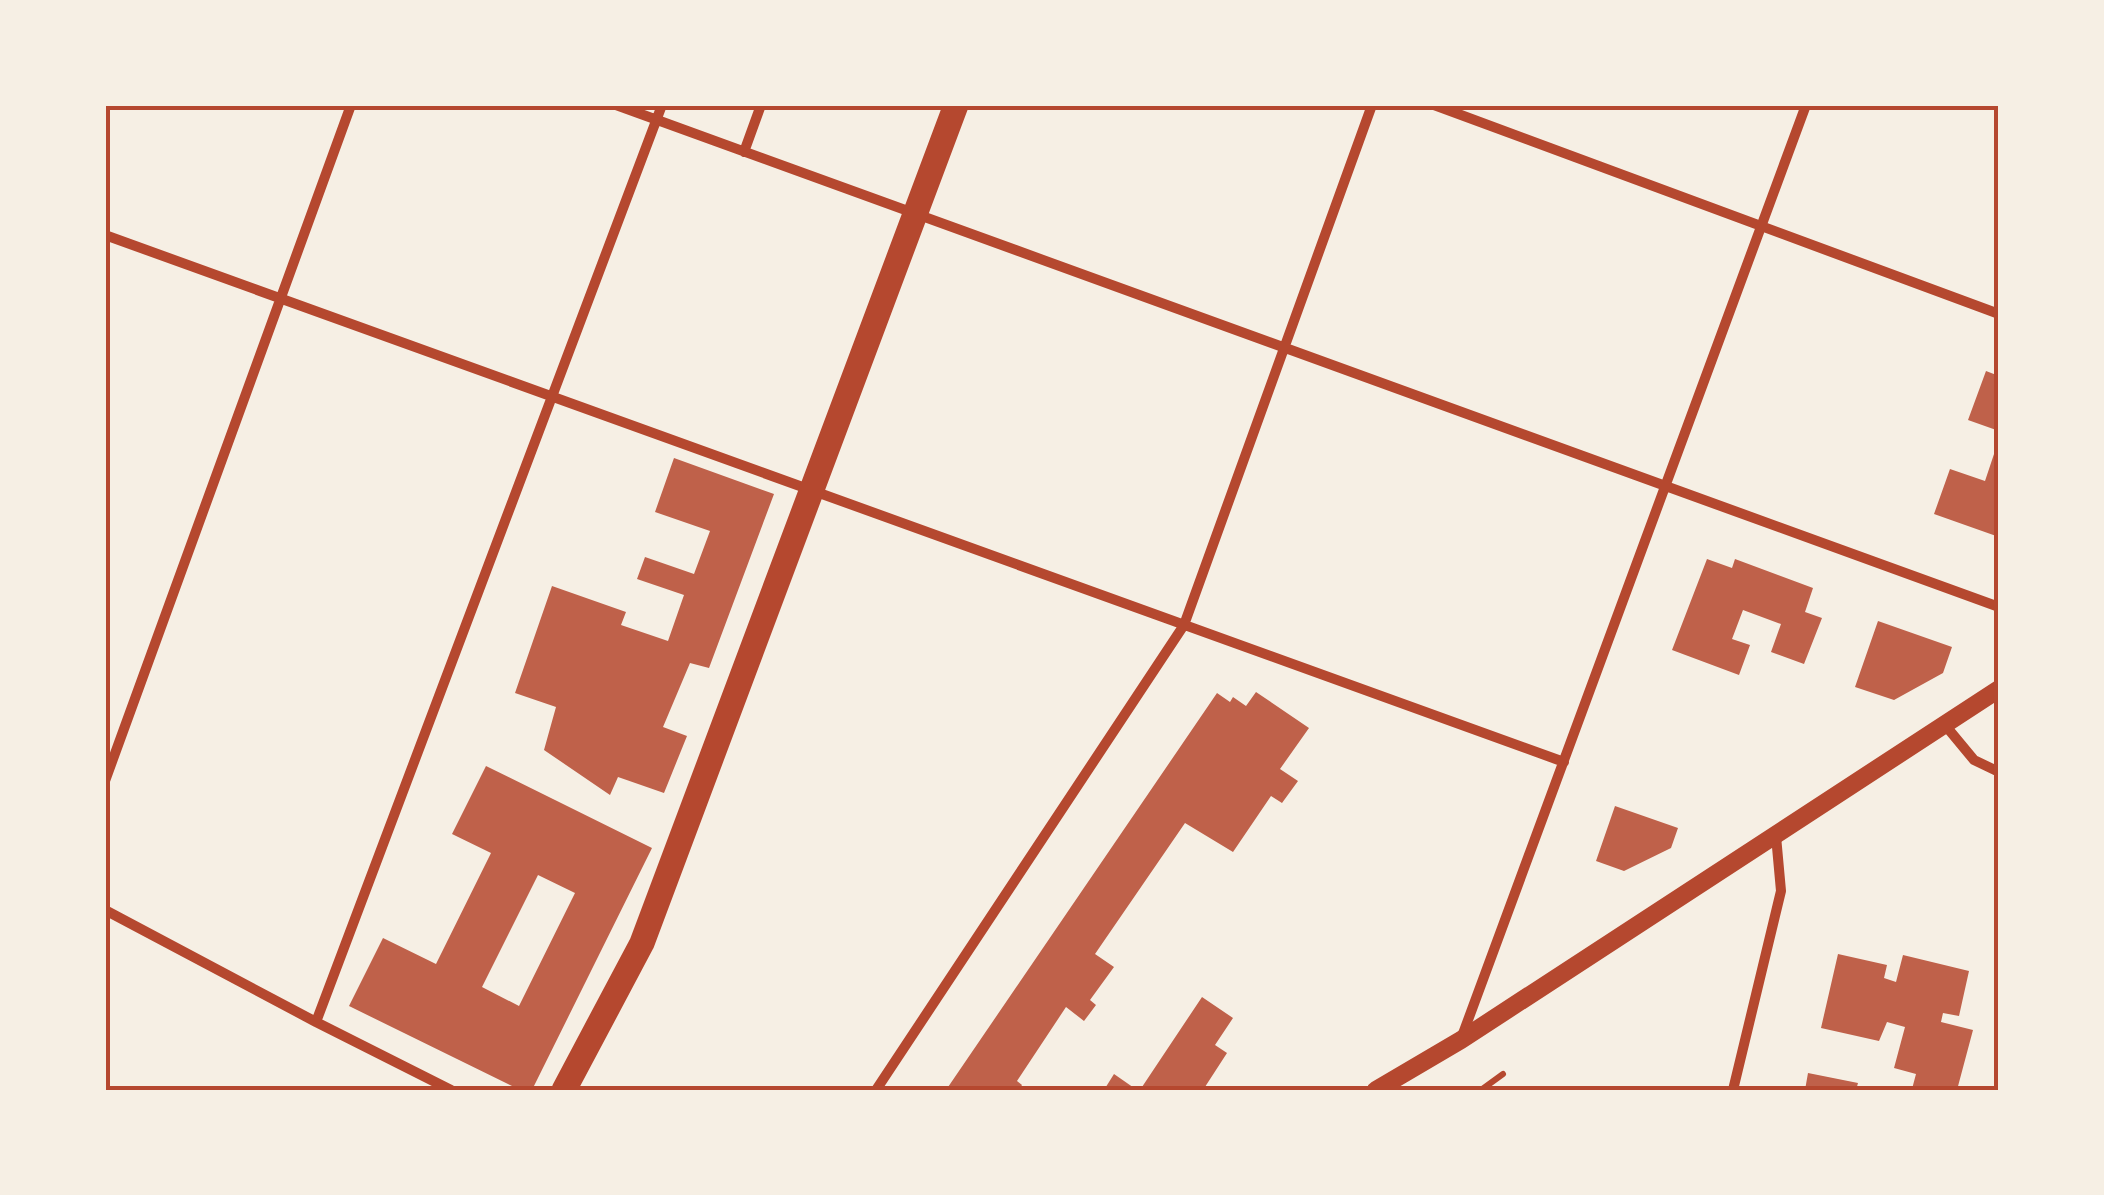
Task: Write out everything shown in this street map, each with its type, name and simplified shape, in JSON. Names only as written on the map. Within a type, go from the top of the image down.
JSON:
[{"type":"main road","points":[[564,1090],[642,943],[956,105]]},
{"type":"street","points":[[105,781],[351,105]]},
{"type":"street","points":[[616,105],[1999,606]]},
{"type":"street","points":[[316,1022],[662,105]]},
{"type":"street","points":[[744,152],[762,105]]},
{"type":"street","points":[[876,1090],[1184,625],[1372,105]]},
{"type":"street","points":[[1434,105],[1999,314]]},
{"type":"street","points":[[1461,1040],[1806,105]]},
{"type":"street","points":[[105,235],[1564,762]]},
{"type":"street","points":[[1376,1090],[1461,1040],[1999,689]]},
{"type":"street","points":[[1945,724],[1974,760],[1999,772]]},
{"type":"street","points":[[1733,1090],[1781,891],[1776,836]]},
{"type":"street","points":[[105,910],[451,1090]]},
{"type":"path","points":[[1480,1090],[1503,1074]]},
{"type":"building","points":[[1986,371],[1999,376],[1999,431],[1968,420]]},
{"type":"building","points":[[1998,442],[1999,537],[1934,514],[1950,469],[1985,481]]},
{"type":"building","points":[[674,458],[774,494],[709,668],[690,663],[663,727],[687,736],[664,793],[618,777],[610,795],[544,750],[556,707],[515,693],[552,586],[626,612],[621,625],[668,641],[684,595],[637,579],[645,557],[694,574],[710,531],[655,512]]},
{"type":"building","points":[[1707,559],[1732,568],[1735,559],[1813,588],[1805,612],[1822,618],[1804,664],[1771,652],[1781,624],[1743,610],[1732,639],[1750,645],[1739,675],[1672,650]]},
{"type":"building","points":[[1878,621],[1952,647],[1943,673],[1894,700],[1855,687]]},
{"type":"building","points":[[1256,692],[1309,728],[1280,769],[1298,781],[1282,803],[1271,796],[1233,852],[1185,823],[1095,954],[1114,967],[1090,1000],[1096,1005],[1084,1021],[1066,1007],[1017,1081],[1022,1085],[1019,1090],[946,1090],[1217,693],[1246,706]]},
{"type":"building","points":[[486,766],[652,848],[532,1090],[520,1090],[349,1006],[383,938],[436,964],[491,853],[452,834]],"holes":[[[538,875],[575,893],[519,1006],[482,987]]]},
{"type":"building","points":[[1615,806],[1678,828],[1671,848],[1624,871],[1596,861]]},
{"type":"building","points":[[1838,954],[1887,965],[1884,978],[1896,982],[1903,955],[1969,971],[1959,1016],[1943,1013],[1941,1022],[1973,1030],[1957,1090],[1912,1089],[1916,1074],[1894,1068],[1905,1027],[1887,1022],[1879,1041],[1821,1028]]},
{"type":"building","points":[[1202,997],[1233,1018],[1215,1045],[1227,1053],[1203,1090],[1140,1090]]},
{"type":"building","points":[[1808,1073],[1858,1083],[1856,1090],[1805,1090]]},
{"type":"building","points":[[1114,1074],[1137,1090],[1104,1090]]}]
